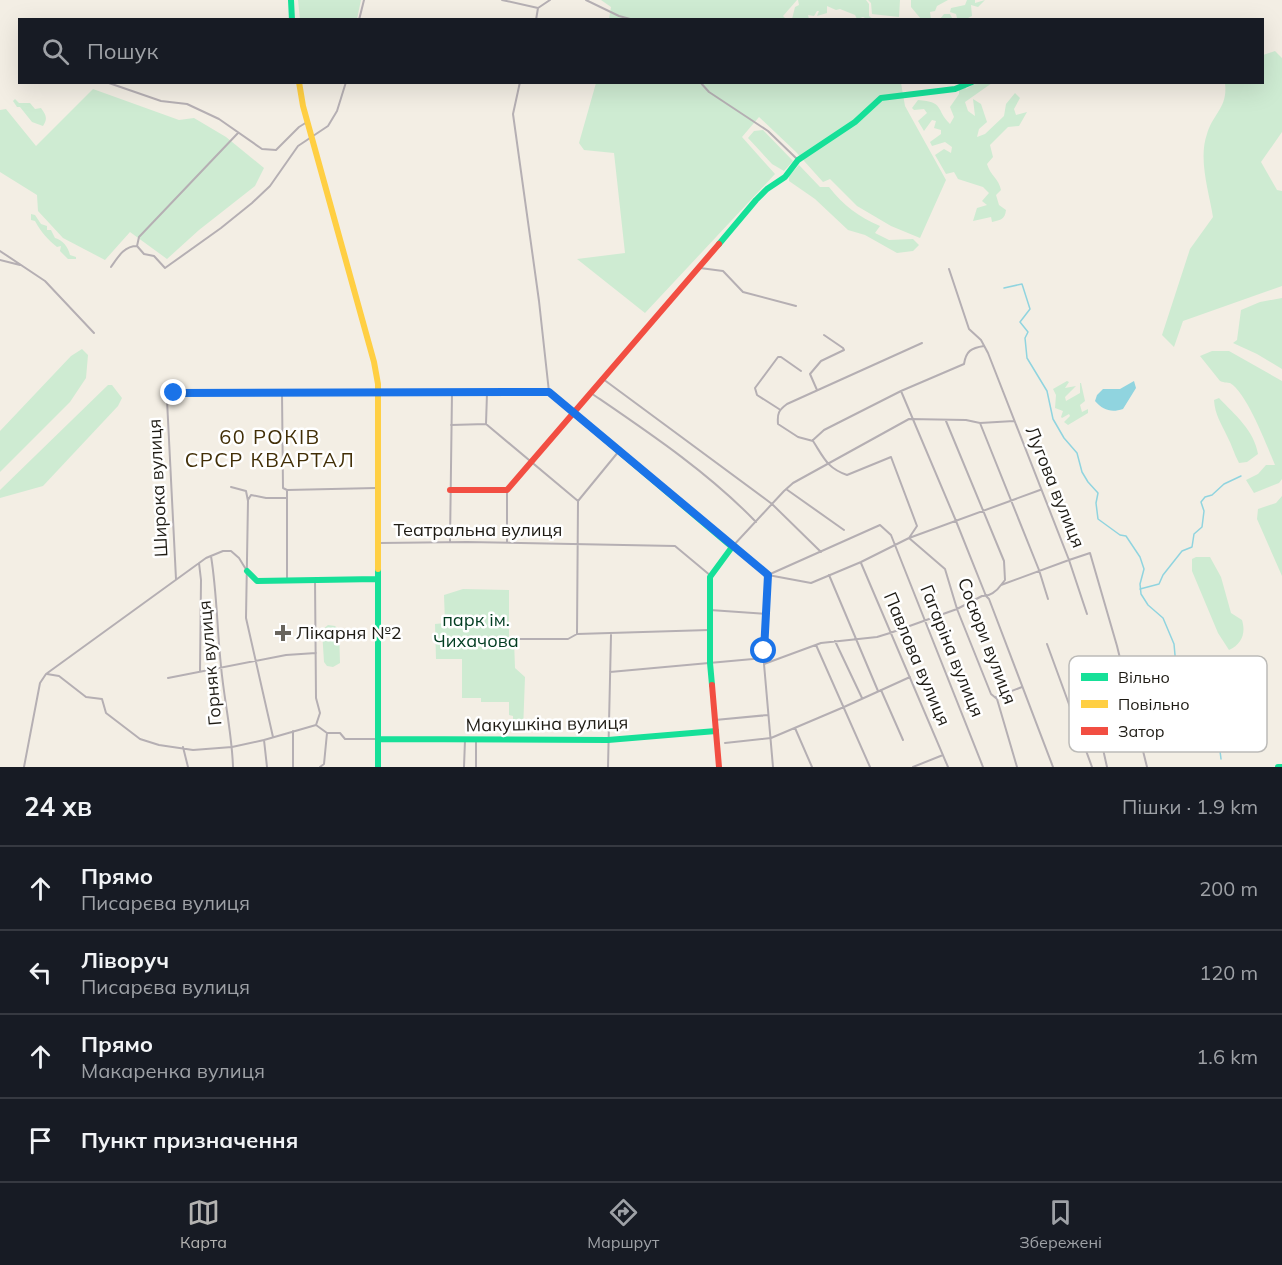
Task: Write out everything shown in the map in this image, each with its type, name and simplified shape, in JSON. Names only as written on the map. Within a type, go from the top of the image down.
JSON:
[{"type":"street","points":[[291,0],[292,18]]},
{"type":"street","points":[[360,18],[364,0]]},
{"type":"street","points":[[502,0],[538,8],[550,0]]},
{"type":"street","points":[[586,0],[626,18]]},
{"type":"street","points":[[536,18],[538,8]]},
{"type":"street","points":[[112,84],[161,100],[187,104],[219,119],[262,149],[276,150],[298,127],[307,122]]},
{"type":"street","points":[[299,84],[307,122],[374,362],[378,393],[376,488],[378,767]]},
{"type":"street","points":[[111,267],[130,246],[137,246],[144,254],[154,256],[165,268],[221,228],[270,186],[298,146],[326,128],[334,118],[345,84]]},
{"type":"street","points":[[520,84],[513,114],[549,392]]},
{"type":"street","points":[[702,84],[709,92],[768,131],[798,160]]},
{"type":"street","points":[[507,543],[507,490],[767,189],[785,177],[798,160],[855,122],[881,98],[955,89],[967,84]]},
{"type":"street","points":[[137,246],[140,237],[238,133]]},
{"type":"street","points":[[0,251],[45,281],[94,333]]},
{"type":"street","points":[[0,260],[25,266]]},
{"type":"street","points":[[700,268],[723,271],[743,292],[796,306]]},
{"type":"street","name":"Лугова вулиця","points":[[949,269],[969,329],[984,346],[1069,560],[1090,553],[1120,656]]},
{"type":"street","points":[[818,391],[810,374],[820,361],[844,350],[824,335]]},
{"type":"street","points":[[779,409],[857,371],[922,343]]},
{"type":"street","points":[[813,441],[824,430],[901,391],[963,364],[973,347],[984,346]]},
{"type":"street","points":[[779,409],[757,395],[755,388],[778,357],[801,371]]},
{"type":"street","points":[[603,379],[772,504],[821,552]]},
{"type":"street","points":[[901,391],[986,597],[989,599],[1053,767]]},
{"type":"street","points":[[287,579],[287,498],[286,490],[283,488],[282,393],[549,392],[768,575],[811,583],[909,538],[1041,489]]},
{"type":"street","name":"Широка вулиця","points":[[176,579],[168,395],[174,393],[282,393]]},
{"type":"street","points":[[450,542],[452,393]]},
{"type":"street","points":[[486,424],[487,393]]},
{"type":"street","points":[[591,393],[690,465],[756,522]]},
{"type":"street","points":[[779,409],[778,424],[798,437],[813,441],[827,464],[835,470],[848,475],[891,457],[917,526],[909,538]]},
{"type":"street","points":[[719,767],[710,663],[711,576],[733,546],[794,483],[909,419],[913,421],[966,420],[980,423],[1014,421]]},
{"type":"street","points":[[764,664],[816,645],[890,633],[957,609],[998,590],[1005,580],[1004,561],[945,421]]},
{"type":"street","points":[[980,423],[1039,570],[1048,599]]},
{"type":"street","points":[[451,425],[486,424],[578,501]]},
{"type":"street","points":[[577,634],[578,501],[619,452]]},
{"type":"street","points":[[231,487],[246,491],[248,501],[246,618],[273,737]]},
{"type":"street","points":[[286,490],[376,488]]},
{"type":"street","points":[[786,489],[844,530]]},
{"type":"street","points":[[450,490],[507,490]]},
{"type":"street","points":[[248,501],[251,495],[287,498]]},
{"type":"street","points":[[768,575],[880,525],[891,535],[896,545]]},
{"type":"street","name":"Сосюри вулиця","points":[[909,538],[945,569],[957,609],[991,694],[995,697],[1017,767]]},
{"type":"street","name":"Театральна вулиця","points":[[377,543],[675,546],[711,576]]},
{"type":"street","name":"Гагаріна вулиця","points":[[896,545],[983,767]]},
{"type":"street","points":[[24,767],[40,682],[46,674],[211,556],[223,551],[231,551],[256,581],[377,579]]},
{"type":"street","name":"Горняк вулиця","points":[[211,556],[233,767]]},
{"type":"street","points":[[1001,585],[1069,560],[1087,614]]},
{"type":"street","name":"Павлова вулиця","points":[[861,562],[948,767]]},
{"type":"street","points":[[199,563],[201,580],[200,673]]},
{"type":"street","points":[[768,575],[764,664],[773,767]]},
{"type":"street","points":[[829,575],[903,740]]},
{"type":"street","points":[[315,579],[316,698],[320,713],[316,725]]},
{"type":"street","points":[[710,610],[766,614]]},
{"type":"street","points":[[516,639],[568,639],[577,634],[610,635],[709,630]]},
{"type":"street","points":[[608,767],[610,635]]},
{"type":"street","points":[[835,641],[862,699]]},
{"type":"street","points":[[1047,644],[1069,703]]},
{"type":"street","points":[[816,645],[870,767]]},
{"type":"street","points":[[168,678],[285,655],[316,652]]},
{"type":"street","points":[[610,672],[764,658]]},
{"type":"street","points":[[46,674],[59,676],[86,697],[102,699],[106,713],[140,739],[159,746],[183,747],[193,750],[232,747],[316,725]]},
{"type":"street","points":[[725,743],[771,738],[910,677]]},
{"type":"street","points":[[995,697],[1022,687]]},
{"type":"street","points":[[715,720],[768,715]]},
{"type":"street","points":[[316,725],[327,733],[340,733],[345,739],[378,739]]},
{"type":"street","points":[[795,728],[812,767]]},
{"type":"street","points":[[293,731],[293,767]]},
{"type":"street","name":"Макушкіна вулиця","points":[[378,739],[608,740],[716,731]]},
{"type":"street","points":[[321,767],[324,764],[327,733]]},
{"type":"street","points":[[264,740],[267,767]]},
{"type":"street","points":[[464,767],[465,740]]},
{"type":"street","points":[[476,740],[476,767]]},
{"type":"street","points":[[183,747],[188,767]]},
{"type":"street","points":[[1087,752],[1092,767]]},
{"type":"street","points":[[1104,752],[1107,767]]},
{"type":"street","name":"Лугова вулиця","points":[[1143,752],[1147,767]]},
{"type":"street","points":[[913,767],[943,755]]},
{"type":"green space","points":[[298,0],[361,0],[357,18],[300,18]]},
{"type":"green space","points":[[601,0],[797,0],[783,16],[785,18],[609,18],[611,7]]},
{"type":"green space","points":[[798,0],[866,0],[869,4],[869,16],[872,18],[856,18],[855,15],[827,6],[827,13],[817,16],[819,11],[817,11],[814,16],[808,15],[809,18],[792,18],[795,7],[799,5]]},
{"type":"green space","points":[[868,0],[900,0],[899,17],[872,14],[871,3]]},
{"type":"green space","points":[[911,0],[948,0],[937,6],[935,11],[930,12],[931,18],[920,18],[911,7]]},
{"type":"green space","points":[[967,0],[975,0],[975,3],[985,0],[978,7],[971,5],[972,16],[968,18],[957,18],[956,14],[950,12],[951,8],[965,5]]},
{"type":"green space","points":[[944,14],[950,14],[952,18],[941,18]]},
{"type":"green space","points":[[1275,51],[1282,58],[1282,132],[1261,162],[1277,190],[1282,191],[1282,286],[1183,321],[1174,347],[1162,335],[1190,249],[1213,217],[1204,165],[1207,134],[1222,105],[1225,84],[1264,84],[1264,55]]},
{"type":"green space","points":[[596,84],[901,84],[905,106],[946,180],[920,238],[891,226],[857,206],[830,179],[823,182],[796,152],[759,117],[742,137],[775,174],[645,313],[577,259],[625,253],[614,153],[584,150],[579,143]]},
{"type":"green space","points":[[959,84],[965,84],[966,89],[974,84],[991,84],[965,102],[968,111],[975,116],[973,99],[981,104],[987,122],[979,129],[977,137],[985,134],[1004,116],[1006,104],[1015,93],[1020,98],[1014,109],[1016,115],[1027,112],[1019,126],[1008,127],[990,145],[993,157],[987,164],[1000,186],[1001,190],[996,195],[999,205],[1006,210],[1004,217],[998,221],[992,222],[991,217],[973,221],[977,208],[987,205],[982,201],[989,193],[983,187],[958,179],[954,172],[946,174],[935,155],[944,149],[951,153],[952,147],[945,142],[932,146],[930,142],[941,134],[941,130],[934,128],[936,121],[932,120],[924,131],[918,121],[927,113],[924,109],[914,110],[912,108],[918,100],[932,102],[950,124],[954,117],[950,107],[959,94]]},
{"type":"green space","points":[[93,89],[179,120],[194,118],[226,137],[264,168],[255,186],[199,230],[167,259],[130,232],[105,260],[63,238],[38,211],[37,195],[0,172],[0,110],[6,109],[36,146]]},
{"type":"green space","points":[[15,99],[19,103],[30,103],[35,109],[41,108],[46,117],[43,126],[32,122],[20,107],[17,107],[13,101]]},
{"type":"green space","points":[[763,130],[793,161],[784,171],[772,164],[748,138],[754,131]]},
{"type":"green space","points":[[799,165],[820,187],[829,187],[852,210],[880,226],[875,233],[889,240],[913,239],[919,245],[913,251],[897,253],[865,235],[848,230],[815,199],[789,181],[789,176]]},
{"type":"green space","points":[[31,214],[35,215],[41,224],[47,226],[47,230],[51,230],[55,238],[63,242],[70,255],[76,259],[68,259],[60,251],[61,246],[57,247],[48,239],[35,221],[31,220]]},
{"type":"green space","points":[[1282,298],[1282,369],[1233,343],[1237,340],[1241,310],[1260,302]]},
{"type":"green space","points":[[82,349],[88,355],[86,378],[70,402],[0,472],[0,431],[71,356]]},
{"type":"green space","points":[[1212,351],[1229,351],[1282,381],[1282,479],[1279,483],[1254,493],[1246,480],[1258,474],[1266,465],[1275,465],[1243,397],[1230,383],[1220,381],[1200,356]]},
{"type":"green space","points":[[1069,382],[1065,388],[1076,386],[1065,397],[1066,401],[1080,393],[1081,383],[1085,401],[1080,405],[1082,412],[1088,409],[1088,413],[1068,425],[1064,422],[1070,416],[1069,414],[1062,418],[1063,411],[1055,408],[1056,395],[1053,389]]},
{"type":"green space","points":[[108,385],[112,385],[122,398],[118,406],[43,486],[0,498],[0,490]]},
{"type":"green space","points":[[1219,398],[1243,423],[1256,445],[1258,454],[1247,462],[1239,463],[1219,419],[1214,400]]},
{"type":"green space","points":[[1282,496],[1282,576],[1257,519],[1258,509],[1276,503]]},
{"type":"green space","points":[[1210,557],[1221,577],[1231,613],[1242,620],[1242,638],[1229,650],[1218,633],[1192,571],[1192,559]]},
{"type":"green space","name":"парк ім. Чихачова","points":[[463,589],[509,590],[509,639],[514,640],[515,668],[525,677],[523,731],[513,731],[513,716],[509,715],[509,702],[481,702],[481,698],[462,698],[462,659],[436,659],[435,624],[445,623],[444,595]]},
{"type":"green space","points":[[328,625],[335,626],[339,630],[340,663],[333,667],[327,666],[324,662],[322,630]]},
{"type":"water","points":[[1134,381],[1136,388],[1123,409],[1108,410],[1095,401],[1103,389],[1120,389]]},
{"type":"waterway","points":[[1004,288],[1022,284],[1030,309],[1020,322],[1028,332],[1025,338],[1027,358],[1047,391],[1053,419],[1064,438],[1077,453],[1082,472],[1098,493],[1096,503],[1098,519],[1120,535],[1126,536],[1140,557],[1144,569],[1140,584],[1141,594],[1148,605],[1163,618],[1174,644],[1175,656]]},
{"type":"waterway","points":[[1140,589],[1159,584],[1163,575],[1182,551],[1192,547],[1194,534],[1202,527],[1204,511],[1201,502],[1205,497],[1241,476]]},
{"type":"waterway","points":[[1220,752],[1221,759]]},
{"type":"traffic: fast","points":[[291,0],[292,18]]},
{"type":"traffic: fast","points":[[719,244],[756,200],[785,177],[798,160],[855,122],[881,98],[955,89],[967,84]]},
{"type":"traffic: fast","points":[[378,393],[549,392],[732,547],[710,577],[712,685]]},
{"type":"traffic: fast","points":[[378,569],[378,767]]},
{"type":"traffic: fast","points":[[247,571],[257,581],[377,579]]},
{"type":"traffic: fast","points":[[378,739],[608,740],[716,731]]},
{"type":"traffic: slow","points":[[299,84],[303,106],[374,362],[378,384],[378,569]]},
{"type":"traffic: jam","points":[[450,490],[507,490],[719,244]]},
{"type":"traffic: jam","points":[[712,685],[719,767]]},
{"type":"place","name":"Лікарня №2","points":[[283,633]]},
{"type":"district","name":"60 РОКІВ СРСР КВАРТАЛ","points":[[270,448]]},
{"type":"route","points":[[174,393],[549,392],[768,575],[764,651]]}]
